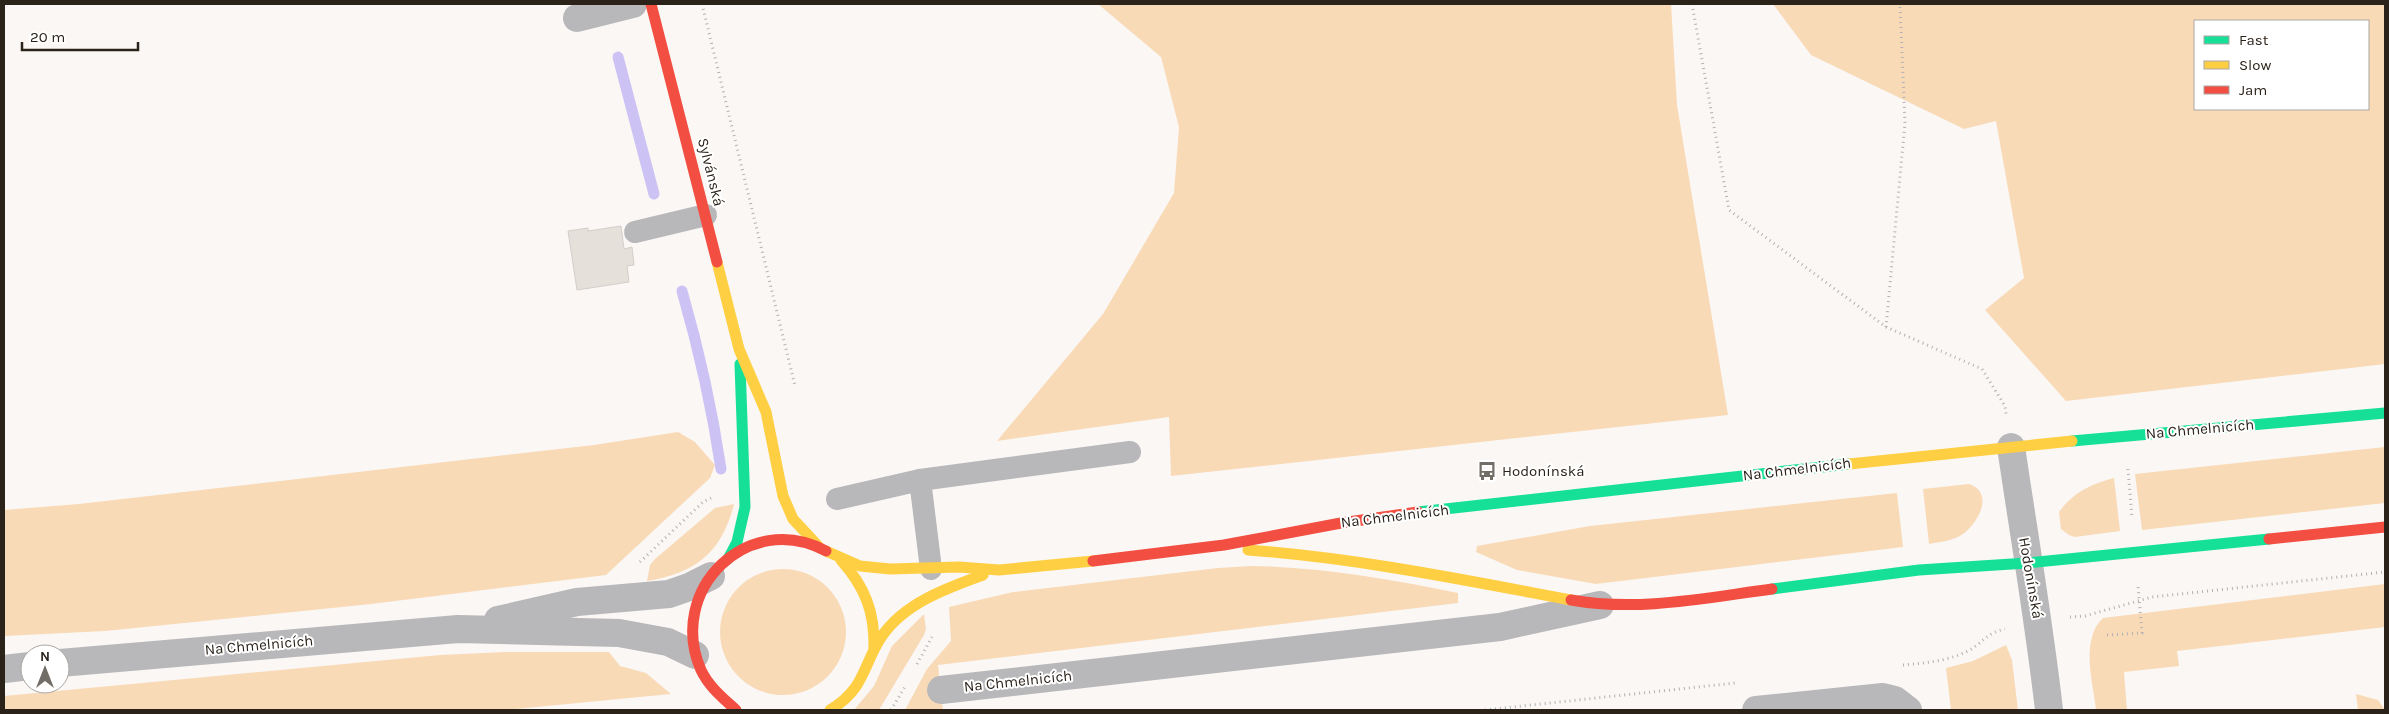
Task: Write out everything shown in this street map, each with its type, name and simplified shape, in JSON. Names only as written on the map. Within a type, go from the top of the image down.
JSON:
[{"type":"street","points":[[577,18],[634,4]]},
{"type":"street","name":"Sylvánská","points":[[651,4],[739,349],[766,412],[783,496],[802,532],[819,547]]},
{"type":"street","name":"Sylvánská","points":[[719,567],[738,543],[745,508],[745,463],[739,349]]},
{"type":"street","name":"Na Chmelnicích","points":[[458,630],[577,602],[669,594],[690,587],[748,547],[771,541],[795,541],[819,547],[841,560],[859,566],[884,569],[957,567],[997,570],[1211,547],[1330,524],[1432,511],[1907,456],[2385,412]]},
{"type":"street","name":"Hodonínská","points":[[2011,446],[2027,563],[2039,621],[2049,710]]},
{"type":"street","name":"Na Chmelnicích","points":[[1211,547],[1303,554],[1395,566],[1600,605],[1644,606],[1919,570],[2027,563],[2385,528]]},
{"type":"street","name":"Na Chmelnicích","points":[[831,710],[856,688],[866,672],[874,649],[876,624],[870,600],[858,578],[841,560]]},
{"type":"street","points":[[719,567],[699,596],[692,618],[694,655],[701,674],[712,689],[725,703],[736,710]]},
{"type":"street","name":"Na Chmelnicích","points":[[874,649],[887,631],[913,606],[942,589],[997,570]]},
{"type":"street","name":"Na Chmelnicích","points":[[941,690],[1500,627],[1600,605]]},
{"type":"street","name":"Na Chmelnicích","points":[[70,662],[458,630],[619,633],[668,642],[694,655]]},
{"type":"street","points":[[4,669],[20,667]]},
{"type":"street","points":[[1756,710],[1883,697],[1895,700],[1908,710]]},
{"type":"lane","points":[[635,232],[706,215]]},
{"type":"lane","points":[[837,499],[920,480],[1130,452]]},
{"type":"lane","points":[[920,480],[931,569]]},
{"type":"path","points":[[702,4],[797,394]]},
{"type":"path","points":[[1692,4],[1729,210],[1886,327],[1982,369],[2005,406],[2011,446]]},
{"type":"path","points":[[1886,327],[1905,123],[1900,4]]},
{"type":"path","points":[[2085,616],[2152,597],[2385,572]]},
{"type":"shaded area","points":[[1098,4],[1671,4],[1677,105],[1728,415],[1171,476],[1169,417],[997,441],[1103,314],[1174,193],[1179,127],[1161,57]]},
{"type":"shaded area","points":[[1773,4],[2385,4],[2385,364],[2066,401],[1985,310],[2024,278],[1996,121],[1964,129],[1811,55]]},
{"type":"shaded area","points":[[678,432],[695,442],[715,465],[710,478],[606,575],[371,604],[105,631],[4,636],[4,510],[79,504],[594,445]]},
{"type":"shaded area","points":[[2385,447],[2385,503],[2142,530],[2135,474]]},
{"type":"shaded area","points":[[2114,478],[2120,531],[2075,537],[2061,529],[2059,512],[2070,499],[2091,486]]},
{"type":"shaded area","points":[[1969,484],[1977,488],[1981,495],[1981,510],[1977,518],[1960,536],[1929,544],[1923,489]]},
{"type":"shaded area","points":[[1897,493],[1903,547],[1596,584],[1517,570],[1476,552],[1477,546],[1590,526]]},
{"type":"shaded area","points":[[734,504],[722,535],[704,558],[680,572],[647,581],[650,565],[655,559],[715,508]]},
{"type":"shaded area","points":[[1251,566],[1329,571],[1406,583],[1458,593],[1458,603],[938,665],[943,710],[905,710],[927,669],[951,641],[949,607],[1013,592],[1218,568]]},
{"type":"shaded area","points":[[783,569],[807,573],[828,587],[842,608],[846,632],[842,656],[828,677],[807,691],[783,695],[759,691],[738,677],[724,656],[720,632],[724,608],[738,587],[759,573]]},
{"type":"shaded area","points":[[2385,584],[2385,627],[2177,651],[2179,666],[2124,672],[2127,710],[2096,710],[2090,649],[2096,627],[2103,618]]},
{"type":"shaded area","points":[[924,614],[926,629],[924,635],[879,710],[854,710],[874,686],[892,646]]},
{"type":"shaded area","points":[[2006,645],[2012,660],[2018,710],[1951,710],[1946,668],[1973,661]]},
{"type":"shaded area","points":[[505,652],[609,652],[620,666],[646,673],[671,694],[505,710],[4,710],[4,696],[70,694],[70,690],[440,655]]},
{"type":"shaded area","points":[[2356,694],[2378,700],[2385,710],[2358,710]]},
{"type":"building","points":[[621,226],[624,249],[632,247],[634,265],[627,266],[629,282],[577,290],[568,231],[588,228],[588,231]]},
{"type":"waterway","points":[[618,57],[654,194]]},
{"type":"waterway","points":[[682,291],[714,424],[721,469]]},
{"type":"traffic: fast","points":[[728,559],[737,542],[745,507],[740,364]]},
{"type":"traffic: fast","points":[[2072,441],[2385,413]]},
{"type":"traffic: fast","points":[[1418,512],[1849,464]]},
{"type":"traffic: fast","points":[[1772,589],[1919,570],[2027,563],[2269,539]]},
{"type":"traffic: slow","points":[[717,262],[739,349],[766,412],[783,496],[793,519],[819,547]]},
{"type":"traffic: slow","points":[[1849,464],[2072,441]]},
{"type":"traffic: slow","points":[[1248,550],[1370,564],[1571,600]]},
{"type":"traffic: slow","points":[[826,551],[860,566],[890,569],[959,567],[999,570],[1093,561]]},
{"type":"traffic: slow","points":[[841,560],[856,580],[867,601],[873,623],[874,649]]},
{"type":"traffic: slow","points":[[830,710],[842,702],[857,685],[882,636],[902,614],[941,591],[983,575]]},
{"type":"traffic: jam","points":[[651,4],[717,262]]},
{"type":"traffic: jam","points":[[1093,561],[1224,545],[1341,523],[1418,512]]},
{"type":"traffic: jam","points":[[2269,539],[2385,527]]},
{"type":"traffic: jam","points":[[736,710],[704,676],[693,640],[695,612],[705,586],[721,565],[743,549],[769,541],[797,541],[826,551]]},
{"type":"traffic: jam","points":[[1571,600],[1622,605],[1647,604],[1696,600],[1772,589]]},
{"type":"place","name":"Hodonínská","points":[[1487,471]]}]
